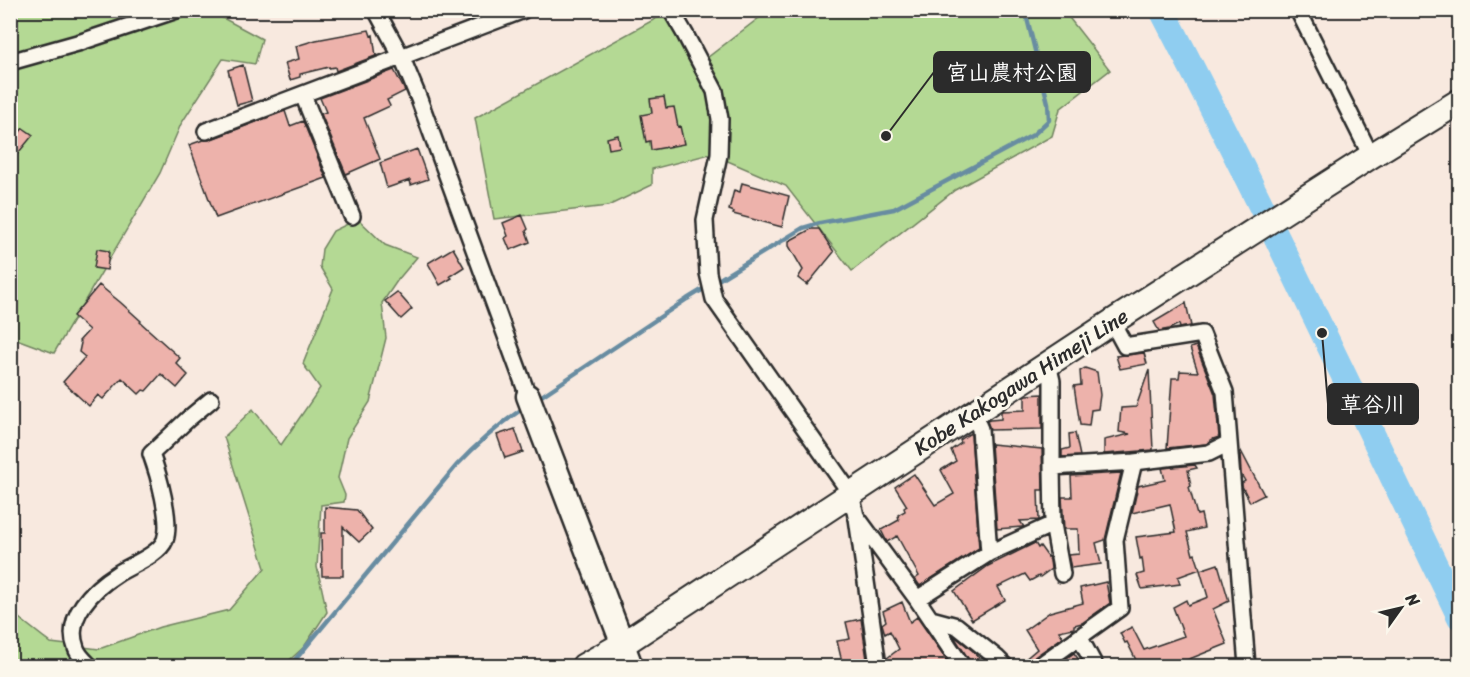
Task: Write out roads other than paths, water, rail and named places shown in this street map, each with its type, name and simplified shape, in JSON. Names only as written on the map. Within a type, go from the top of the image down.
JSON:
[{"type":"main road","name":"Kobe Kakogawa Himeji Line","points":[[584,666],[627,655],[854,505],[974,413],[1112,322],[1460,101]]},
{"type":"street","points":[[10,62],[81,42],[177,10]]},
{"type":"street","points":[[376,10],[402,58],[440,154],[528,396],[627,655]]},
{"type":"street","points":[[206,131],[524,10]]},
{"type":"street","points":[[671,10],[686,33],[715,91],[720,119],[719,154],[705,220],[708,273],[714,299],[962,666]]},
{"type":"street","points":[[1298,10],[1371,156]]},
{"type":"street","points":[[303,95],[352,216]]},
{"type":"street","points":[[1112,322],[1125,346],[1202,334],[1225,392],[1246,666]]},
{"type":"street","points":[[1048,364],[1052,381],[1053,524],[1062,574]]},
{"type":"street","points":[[90,666],[76,651],[73,640],[74,622],[78,613],[83,604],[98,589],[115,575],[159,549],[166,539],[166,517],[160,479],[152,454],[211,400]]},
{"type":"street","points":[[974,413],[980,429],[989,553]]},
{"type":"street","points":[[1052,467],[1134,462],[1209,453],[1229,443]]},
{"type":"street","points":[[1039,666],[1120,608],[1115,540],[1134,462]]},
{"type":"street","points":[[854,505],[878,666]]},
{"type":"street","points":[[917,599],[989,553],[1053,524]]},
{"type":"street","points":[[930,619],[957,626],[1005,666]]},
{"type":"street","points":[[1080,638],[1095,666]]},
{"type":"waterway","points":[[537,399],[687,299],[803,228],[894,209],[1033,135],[1049,120],[1048,103],[1025,10]]},
{"type":"waterway","points":[[1162,10],[1276,236],[1460,617]]},
{"type":"waterway","points":[[290,666],[457,465],[490,434],[525,407]]},
{"type":"place","name":"宮山農村公園","points":[[886,136]]},
{"type":"place","name":"草谷川","points":[[1322,333]]}]
